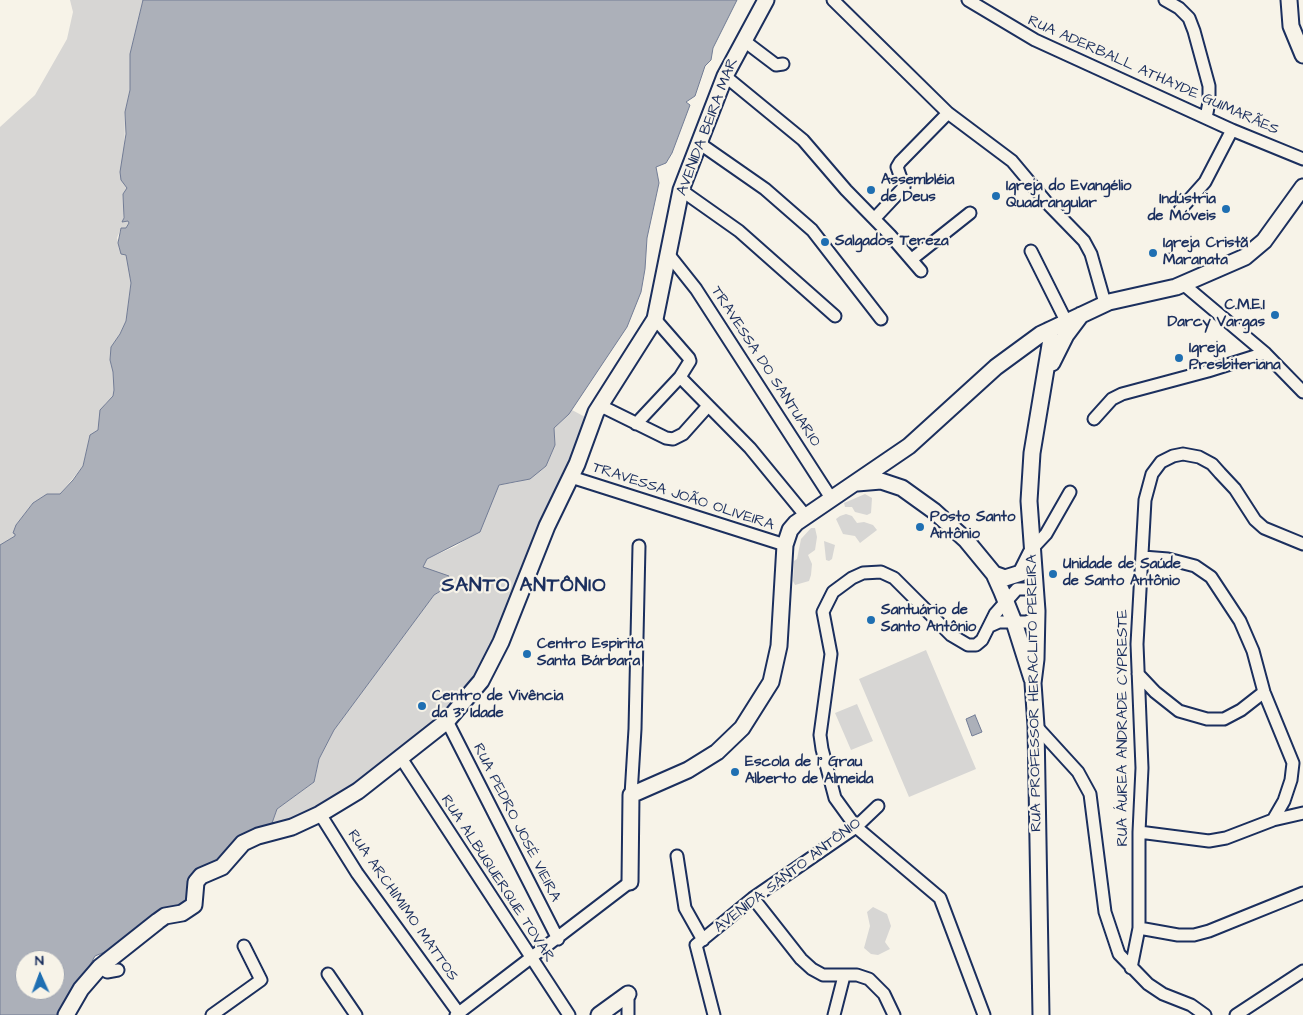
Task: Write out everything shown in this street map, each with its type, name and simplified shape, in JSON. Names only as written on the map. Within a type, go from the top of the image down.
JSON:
[{"type":"street","name":"AVENIDA BEIRA MAR","points":[[655,319],[681,190],[725,76],[766,0]]},
{"type":"street","points":[[833,0],[948,113],[1012,161],[1048,204],[1084,242],[1091,254],[1105,303]]},
{"type":"street","name":"RUA ADERBALL ATHAYDE GUIMARÃES","points":[[968,0],[1035,40],[1232,130],[1303,159]]},
{"type":"street","points":[[1165,0],[1179,8],[1189,18],[1194,31],[1209,86],[1206,118]]},
{"type":"street","points":[[1289,0],[1290,26],[1303,55]]},
{"type":"street","points":[[743,40],[776,65],[783,64]]},
{"type":"street","points":[[725,76],[790,128],[846,190],[875,218],[921,271]]},
{"type":"street","points":[[875,218],[904,187],[897,168],[900,162],[948,113]]},
{"type":"street","points":[[1180,210],[1205,182],[1232,130]]},
{"type":"street","points":[[699,143],[765,189],[812,230],[881,319]]},
{"type":"street","points":[[631,795],[688,770],[717,752],[742,728],[761,701],[771,682],[778,657],[786,545],[790,530],[805,514],[856,483],[909,446],[996,367],[1026,343],[1066,320],[1105,303],[1183,284],[1244,257],[1264,242],[1303,187]]},
{"type":"street","points":[[681,190],[739,231],[835,316]]},
{"type":"street","points":[[912,260],[970,213]]},
{"type":"street","points":[[1031,251],[1066,320]]},
{"type":"street","name":"TRAVESSA DO SANTUARIO","points":[[668,255],[707,305],[831,498]]},
{"type":"street","points":[[1183,284],[1265,353],[1303,392]]},
{"type":"street","points":[[1047,373],[1066,335],[1081,315]]},
{"type":"street","points":[[66,1015],[81,989],[100,967],[158,921],[166,916],[190,909],[196,899],[198,879],[222,867],[243,843],[320,814],[401,758],[446,721],[471,694],[490,666],[547,526],[600,405],[655,319],[689,358],[688,367],[636,424]]},
{"type":"street","points":[[1047,373],[1051,339],[1049,330]]},
{"type":"street","points":[[1094,419],[1112,399],[1122,394],[1208,372],[1265,353]]},
{"type":"street","name":"RUA PROFESSOR HERACLITO PEREIRA","points":[[1041,1015],[1036,726],[1033,683],[1036,659],[1036,619],[1029,500],[1032,453],[1047,373]]},
{"type":"street","points":[[680,377],[750,448],[805,514]]},
{"type":"street","points":[[600,405],[666,438],[679,438],[708,406]]},
{"type":"street","points":[[902,488],[896,467],[909,446]]},
{"type":"street","name":"RUA ÁUREA ANDRADE CYPRESTE","points":[[1130,968],[1139,928],[1139,832],[1142,768],[1138,624],[1145,500],[1152,474],[1161,462],[1183,454],[1192,455],[1212,464],[1235,489],[1255,520],[1264,528],[1303,544]]},
{"type":"street","name":"TRAVESSA JOÃO OLIVEIRA","points":[[570,477],[786,545]]},
{"type":"street","points":[[856,483],[881,481],[902,488],[960,534],[994,574],[1014,622],[1033,683]]},
{"type":"street","points":[[994,574],[1005,578],[1021,573],[1032,549],[1046,534],[1070,492]]},
{"type":"street","points":[[458,1014],[531,960],[630,882],[639,546]]},
{"type":"street","points":[[1143,557],[1185,562],[1211,577],[1240,621],[1253,651],[1264,692],[1294,763],[1284,801],[1273,820]]},
{"type":"street","points":[[984,1015],[940,898],[856,827],[834,798],[822,749],[821,722],[831,654],[822,612],[833,592],[852,578],[863,574],[881,572],[894,578],[940,625],[968,645],[976,645],[982,640],[995,614],[1017,589],[1028,588],[1035,594]]},
{"type":"street","points":[[990,626],[999,622],[1036,619]]},
{"type":"street","points":[[1138,674],[1155,692],[1179,711],[1207,719],[1224,719],[1241,710],[1264,692]]},
{"type":"street","name":"RUA PEDRO JOSÉ VIEIRA","points":[[446,721],[558,939]]},
{"type":"street","points":[[1036,726],[1078,772],[1090,794],[1105,912],[1119,954],[1130,968],[1148,984],[1163,994],[1191,1005],[1205,1015]]},
{"type":"street","name":"RUA ALBUQUERQUE TOVAR","points":[[401,758],[568,1015]]},
{"type":"street","name":"AVENIDA SANTO ANTÔNIO","points":[[700,943],[753,898],[856,827],[878,806]]},
{"type":"street","points":[[1139,832],[1209,841],[1226,838],[1273,820],[1303,813]]},
{"type":"street","name":"RUA ARCHIMIMO MATTOS","points":[[320,814],[357,873],[458,1014]]},
{"type":"street","points":[[677,856],[685,908],[700,943],[714,1015]]},
{"type":"street","points":[[1139,928],[1178,935],[1194,935],[1303,893]]},
{"type":"street","points":[[753,898],[801,959],[812,969],[822,975],[857,975],[869,979],[884,994],[894,1015]]},
{"type":"street","points":[[212,1015],[261,980],[244,946]]},
{"type":"street","points":[[100,967],[107,972],[118,970]]},
{"type":"street","points":[[1236,1015],[1303,971]]},
{"type":"street","points":[[328,974],[356,1015]]},
{"type":"street","points":[[834,1015],[844,976]]},
{"type":"street","points":[[599,1015],[628,994]]},
{"type":"street","points":[[628,994],[628,1015]]},
{"type":"shaded area","points":[[70,0],[143,0],[130,54],[130,90],[125,112],[124,184],[128,188],[123,194],[123,222],[128,221],[129,223],[126,228],[121,228],[117,238],[120,249],[126,255],[129,264],[131,283],[126,321],[111,347],[110,360],[113,371],[113,396],[105,404],[98,430],[89,439],[83,466],[60,494],[43,497],[33,503],[16,525],[15,536],[0,545],[0,127],[35,95],[67,39],[73,12]]},
{"type":"shaded area","points":[[143,0],[737,0],[713,48],[711,60],[705,66],[695,96],[686,102],[690,105],[672,153],[666,163],[656,167],[659,183],[647,238],[641,292],[627,327],[569,414],[554,428],[555,445],[546,466],[530,479],[499,485],[480,532],[427,559],[423,567],[449,576],[444,589],[434,595],[334,730],[319,759],[314,782],[277,809],[271,826],[209,870],[193,899],[119,946],[95,956],[64,1011],[64,1015],[0,1015],[0,545],[15,536],[13,533],[16,525],[33,503],[47,494],[60,494],[73,480],[83,466],[90,435],[98,430],[100,410],[113,396],[113,372],[110,360],[111,347],[126,321],[131,283],[126,255],[121,254],[118,243],[121,228],[126,228],[129,223],[128,221],[122,222],[124,218],[123,194],[127,188],[121,180],[120,172],[126,134],[125,112],[130,90],[130,54]]},
{"type":"shaded area","points":[[572,410],[587,418],[569,475],[479,672],[475,679],[458,695],[450,715],[320,810],[271,826],[277,809],[314,782],[319,759],[334,730],[434,595],[440,592],[422,567],[427,559],[456,546],[475,533],[499,485],[518,482],[546,466],[555,445],[554,428]]},
{"type":"shaded area","points":[[865,494],[872,498],[871,513],[867,515],[855,512],[852,507],[845,507],[844,503]]},
{"type":"shaded area","points":[[846,514],[852,516],[857,523],[864,522],[873,525],[877,530],[860,543],[855,536],[843,534],[836,519]]},
{"type":"shaded area","points":[[811,528],[815,528],[817,537],[815,550],[808,555],[812,564],[811,575],[809,581],[795,585],[793,581],[794,561],[797,559],[801,539]]},
{"type":"shaded area","points":[[824,541],[835,545],[832,559],[829,561],[826,560]]},
{"type":"shaded area","points":[[926,650],[976,769],[909,797],[859,679]]},
{"type":"shaded area","points":[[857,704],[873,741],[851,750],[835,713]]},
{"type":"shaded area","points":[[975,715],[982,732],[972,736],[966,719]]},
{"type":"shaded area","points":[[873,907],[887,914],[891,926],[885,942],[890,949],[878,955],[871,954],[864,948],[870,926],[867,912]]},
{"type":"place","name":"Assembléia de Deus","points":[[871,190]]},
{"type":"place","name":"Igreja do Evangélio Quadrangular","points":[[996,196]]},
{"type":"place","name":"Indústria de Móveis","points":[[1226,209]]},
{"type":"place","name":"Salgados Tereza","points":[[825,242]]},
{"type":"place","name":"Igreja Cristã Maranata","points":[[1153,253]]},
{"type":"place","name":"C.M.E.I Darcy Vargas","points":[[1275,315]]},
{"type":"place","name":"Igreja Presbiteriana","points":[[1179,358]]},
{"type":"place","name":"Posto Santo Antônio","points":[[920,527]]},
{"type":"place","name":"Unidade de Saúde de Santo Antônio","points":[[1053,574]]},
{"type":"place","name":"Santuário de Santo Antônio","points":[[871,620]]},
{"type":"place","name":"Centro Espirita Santa Bárbara","points":[[527,654]]},
{"type":"place","name":"Centro de Vivência da 3˚ Idade","points":[[422,706]]},
{"type":"place","name":"Escola de 1˚ Grau Alberto de Almeida","points":[[735,772]]},
{"type":"district","name":"SANTO ANTÔNIO","points":[[524,587]]}]
